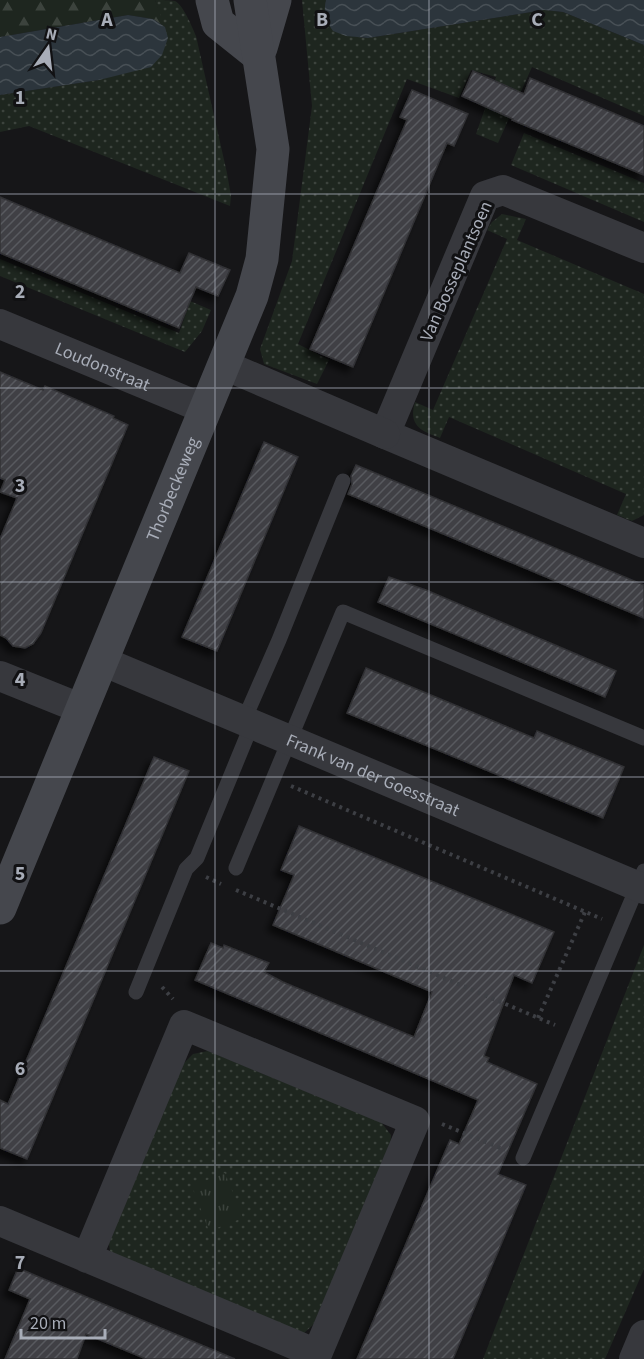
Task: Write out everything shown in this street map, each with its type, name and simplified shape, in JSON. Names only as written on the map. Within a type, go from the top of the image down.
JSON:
[{"type":"street","points":[[212,0],[218,23],[258,55],[275,0]]},
{"type":"street","name":"Thorbeckeweg","points":[[0,908],[252,296],[262,259],[273,149],[250,0]]},
{"type":"street","name":"Van Bosseplantsoen","points":[[385,434],[485,196],[503,190],[644,248]]},
{"type":"street","name":"Loudonstraat","points":[[0,324],[205,409]]},
{"type":"street","points":[[224,365],[644,543]]},
{"type":"street","name":"Frank van der Goesstraat","points":[[102,661],[290,740],[642,882]]},
{"type":"street","points":[[0,676],[82,709]]},
{"type":"street","points":[[0,1221],[87,1258],[317,1354],[415,1121],[184,1025],[87,1258]]},
{"type":"street","points":[[634,1359],[644,1335]]},
{"type":"lane","points":[[136,992],[186,869],[197,858],[283,630],[343,481]]},
{"type":"lane","points":[[236,868],[343,612],[644,738]]},
{"type":"lane","points":[[524,1158],[575,1034],[642,882]]},
{"type":"path","points":[[273,778],[621,927]]},
{"type":"path","points":[[186,869],[575,1034]]},
{"type":"path","points":[[537,1018],[585,912]]},
{"type":"path","points":[[145,968],[188,1015],[184,1025]]},
{"type":"path","points":[[415,1121],[445,1125],[524,1158]]},
{"type":"green space","points":[[0,0],[155,0],[165,27],[153,19],[128,15],[0,37]]},
{"type":"green space","points":[[155,0],[175,1],[182,7],[196,36],[227,173],[231,196],[230,206],[29,126],[0,132],[0,95],[99,80],[167,38]]},
{"type":"green space","points":[[302,0],[326,0],[327,22],[346,34],[356,37],[368,38],[544,10],[563,12],[644,45],[644,116],[532,67],[498,143],[476,134],[496,77],[471,70],[459,98],[407,79],[298,344],[329,360],[317,384],[264,364],[260,349],[292,261],[312,106]]},
{"type":"green space","points":[[524,133],[644,183],[644,222],[511,165]]},
{"type":"green space","points":[[502,214],[526,219],[517,240],[644,294],[644,515],[632,521],[617,515],[626,494],[449,417],[440,438],[422,430],[415,422],[413,410],[415,402],[433,410],[507,239],[487,230],[492,222]]},
{"type":"green space","points":[[0,259],[179,333],[190,301],[211,310],[202,331],[185,352],[0,276]]},
{"type":"green space","points":[[644,945],[644,1269],[605,1359],[483,1359]]},
{"type":"green space","points":[[208,1051],[381,1122],[391,1135],[390,1149],[313,1325],[304,1333],[118,1258],[110,1251],[108,1237],[184,1063],[193,1054]]},
{"type":"green space","points":[[225,1173],[243,1218],[209,1231],[192,1186]]},
{"type":"water","points":[[326,0],[644,0],[644,45],[563,12],[544,10],[368,38],[346,36],[333,31],[325,12]]},
{"type":"water","points":[[128,15],[153,19],[165,27],[168,38],[162,55],[151,67],[99,80],[0,95],[0,37]]},
{"type":"building","points":[[473,71],[524,94],[530,78],[644,126],[644,175],[512,120],[462,96]]},
{"type":"building","points":[[412,90],[468,114],[454,146],[447,143],[353,367],[310,349],[407,120],[400,117]]},
{"type":"building","points":[[0,197],[180,273],[189,253],[230,270],[218,296],[196,287],[179,328],[0,253]]},
{"type":"building","points":[[0,372],[43,390],[45,386],[114,416],[113,418],[128,425],[41,633],[33,644],[25,648],[13,646],[0,635],[0,539],[17,498],[0,492],[5,480],[0,478]]},
{"type":"building","points":[[264,442],[298,457],[217,651],[182,637]]},
{"type":"building","points":[[356,465],[644,585],[644,618],[348,494],[352,484],[351,476]]},
{"type":"building","points":[[389,577],[426,590],[616,671],[605,697],[378,602]]},
{"type":"building","points":[[366,668],[534,738],[537,731],[624,767],[603,818],[347,713]]},
{"type":"building","points":[[154,757],[189,771],[27,1159],[0,1148],[0,1100],[8,1104]]},
{"type":"building","points":[[299,826],[554,932],[532,983],[514,975],[484,1056],[489,1058],[487,1062],[537,1084],[498,1174],[526,1185],[453,1359],[357,1359],[450,1140],[459,1144],[478,1100],[195,980],[211,943],[223,948],[224,945],[269,963],[264,972],[283,982],[414,1037],[432,992],[273,925],[294,875],[281,870]]},
{"type":"building","points":[[18,1268],[235,1359],[146,1359],[86,1334],[77,1359],[5,1359],[30,1299],[9,1290]]}]
